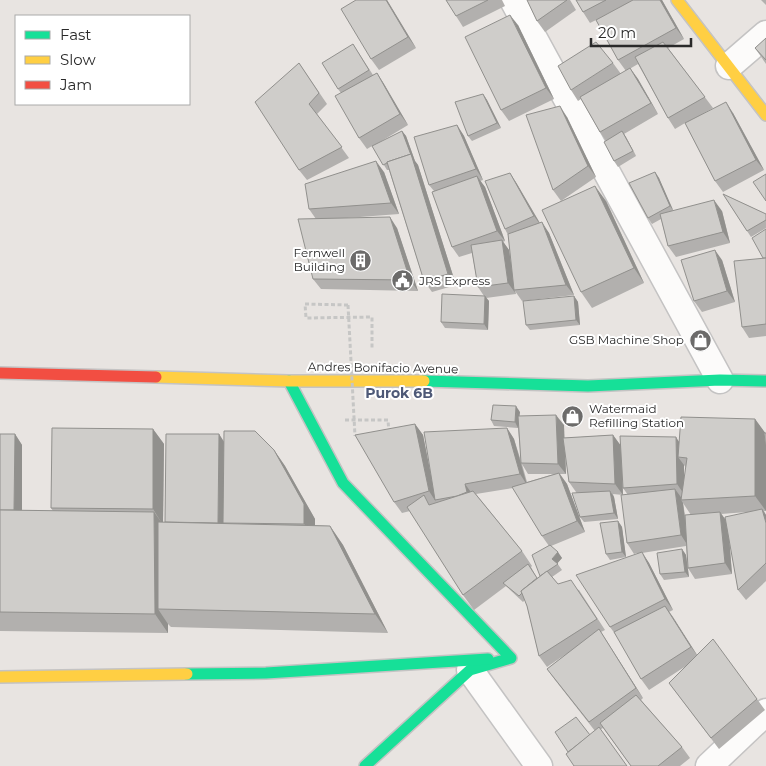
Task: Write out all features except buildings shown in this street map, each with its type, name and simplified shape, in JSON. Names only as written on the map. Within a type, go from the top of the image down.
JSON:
[{"type":"main road","points":[[677,0],[766,115]]},
{"type":"main road","name":"Andres Bonifacio Avenue","points":[[0,373],[288,381],[588,386],[720,380],[766,381]]},
{"type":"main road","points":[[288,381],[343,483],[511,658]]},
{"type":"main road","points":[[366,766],[470,670],[511,658]]},
{"type":"main road","points":[[0,677],[266,673],[511,658]]},
{"type":"street","points":[[513,0],[720,380]]},
{"type":"street","points":[[728,66],[766,34]]},
{"type":"street","points":[[470,670],[539,766]]},
{"type":"street","points":[[709,766],[766,712]]},
{"type":"path","points":[[363,436],[354,436],[348,305],[305,304],[306,318],[372,317],[373,381]]},
{"type":"path","points":[[310,421],[388,420],[389,434],[381,435]]},
{"type":"traffic: fast","points":[[424,381],[588,386],[720,380],[766,381]]},
{"type":"traffic: fast","points":[[289,381],[343,483],[511,658],[470,670],[365,766]]},
{"type":"traffic: fast","points":[[187,674],[266,673],[488,659]]},
{"type":"traffic: slow","points":[[677,0],[766,115]]},
{"type":"traffic: slow","points":[[156,377],[289,381],[424,381]]},
{"type":"traffic: slow","points":[[0,677],[187,674]]},
{"type":"traffic: jam","points":[[0,373],[156,377]]},
{"type":"place","name":"Fernwell Building","points":[[361,260]]},
{"type":"place","name":"JRS Express","points":[[403,281]]},
{"type":"place","name":"GSB Machine Shop","points":[[700,340]]},
{"type":"place","name":"Watermaid Refilling Station","points":[[573,416]]},
{"type":"district","name":"Purok 6B","points":[[399,393]]}]
